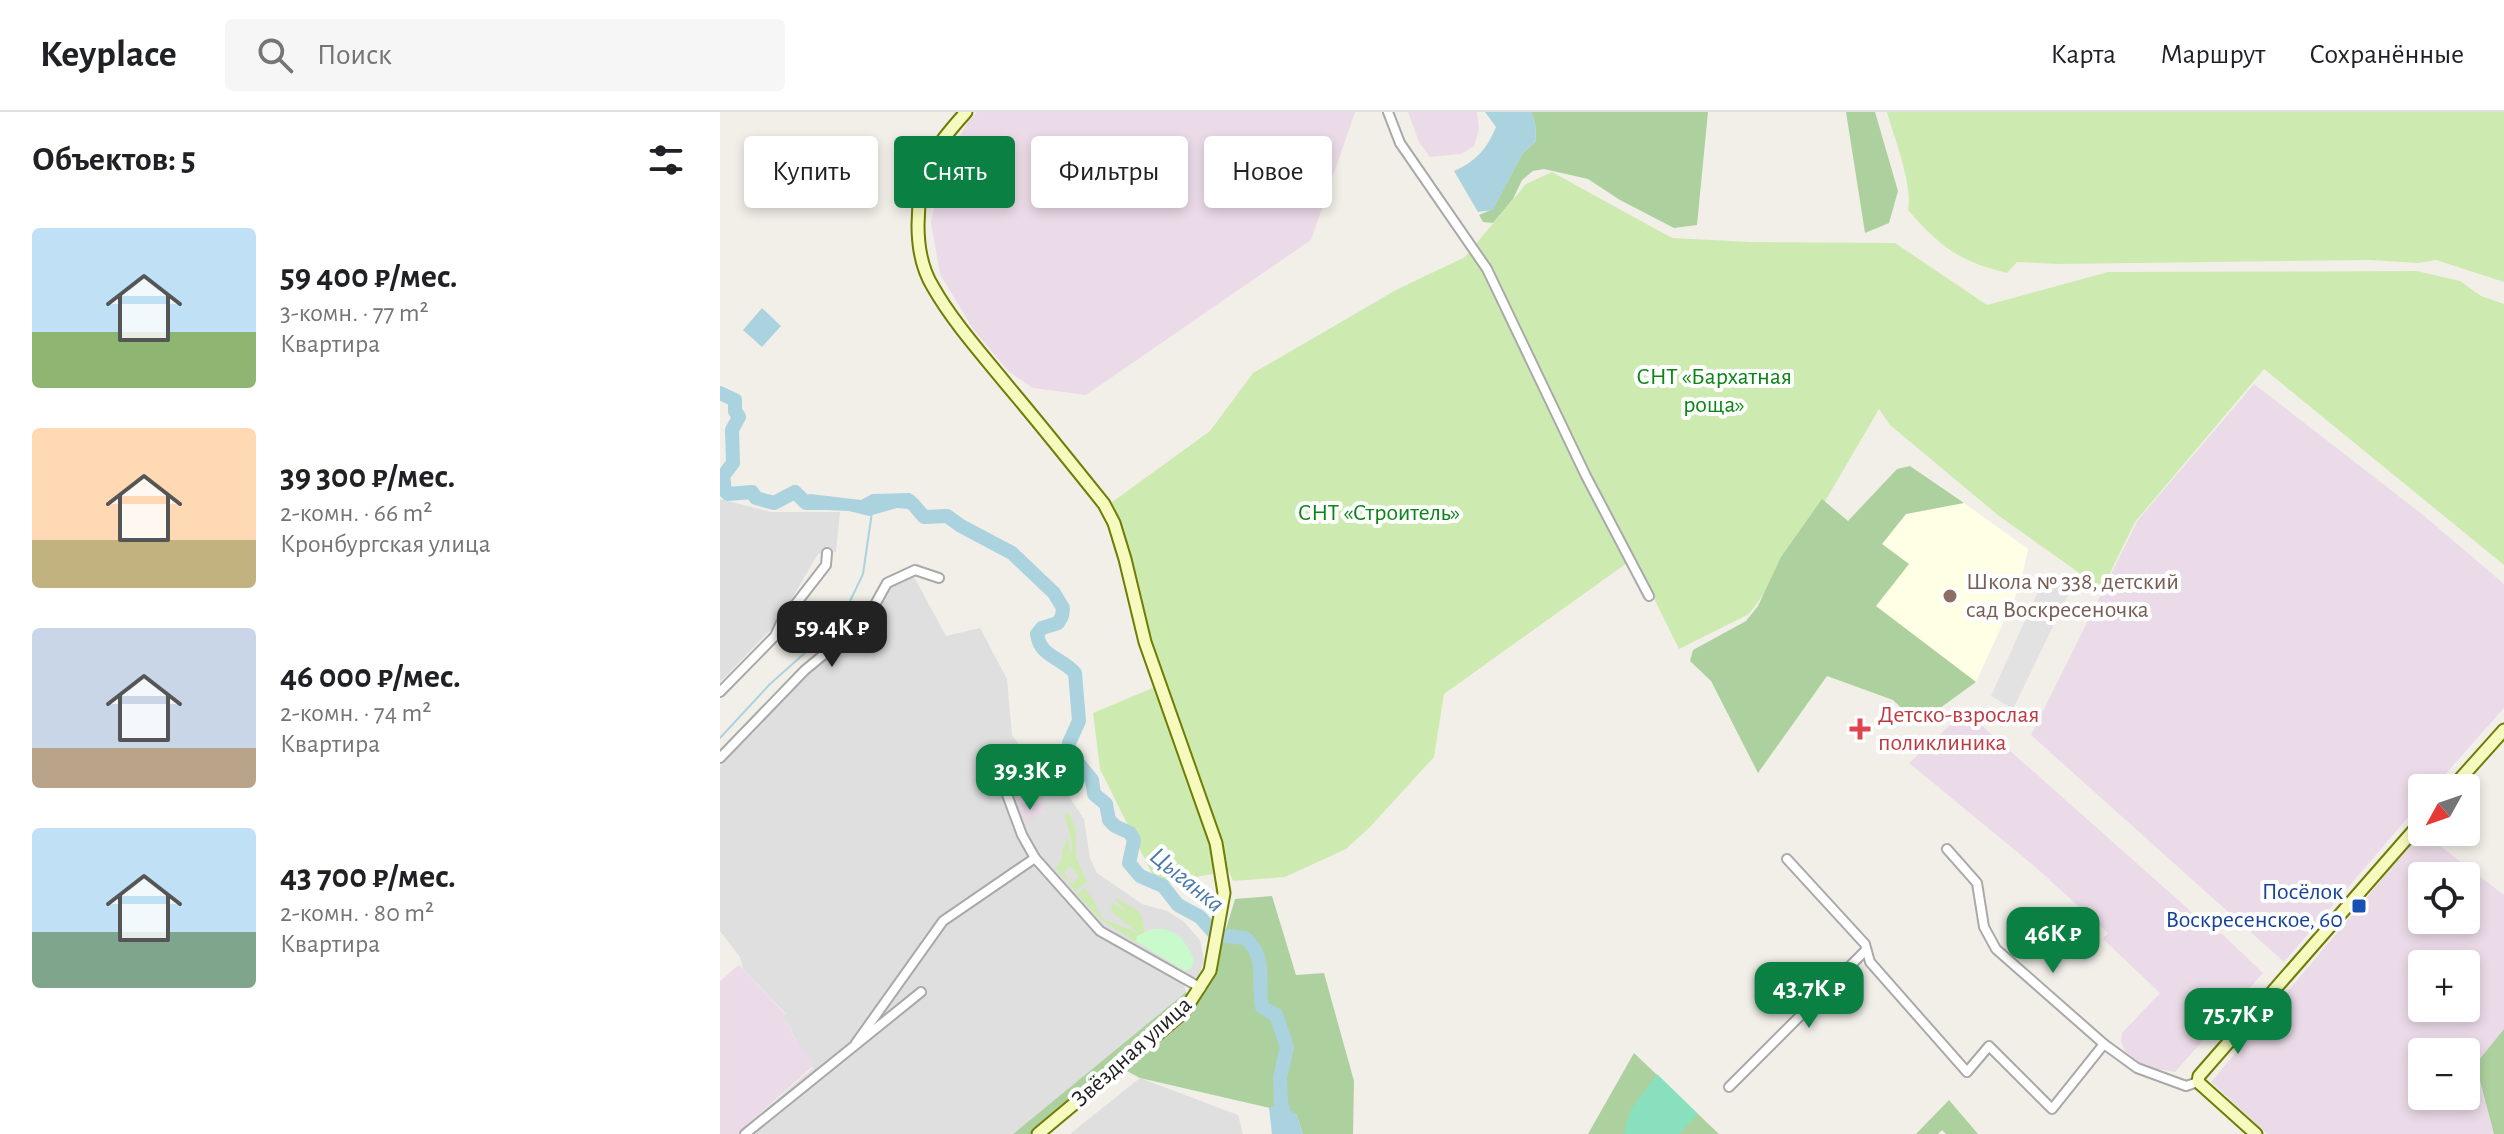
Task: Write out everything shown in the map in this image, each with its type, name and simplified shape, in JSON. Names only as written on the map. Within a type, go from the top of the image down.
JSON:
[{"type":"street","name":"Звёздная улица","points":[[966,112],[931,160],[921,201],[918,222],[921,253],[931,285],[970,340],[1104,504],[1114,523],[1145,642],[1216,843],[1224,893],[1213,960],[1201,988],[1183,1013],[1038,1134]]},
{"type":"street","points":[[1388,112],[1400,143],[1487,269],[1586,476],[1649,596]]},
{"type":"street","points":[[720,692],[775,636],[781,623],[826,565],[827,553]]},
{"type":"street","points":[[721,756],[805,670],[867,619],[887,583],[915,570],[939,578]]},
{"type":"street","points":[[2465,774],[2504,730]]},
{"type":"street","points":[[1002,781],[1022,835],[1035,858],[1100,931],[1201,988]]},
{"type":"street","points":[[2198,1082],[2213,1058],[2408,837]]},
{"type":"street","points":[[1947,849],[1977,883],[1984,927],[1996,949],[2104,1044],[2137,1068],[2186,1086],[2198,1082]]},
{"type":"street","points":[[856,1043],[943,921],[1035,858]]},
{"type":"street","points":[[1787,859],[1865,944],[1870,962],[1967,1072],[1989,1046],[2052,1109],[2104,1044]]},
{"type":"street","points":[[1729,1087],[1866,950]]},
{"type":"street","points":[[745,1134],[921,992]]},
{"type":"street","points":[[2198,1082],[2256,1134]]},
{"type":"shaded area","points":[[977,112],[1355,112],[1332,179],[1332,136],[1204,136],[1204,208],[1322,208],[1311,240],[1086,395],[1033,388],[1008,371],[973,329],[940,274],[931,223],[934,208],[1015,208],[1015,136],[960,136]]},
{"type":"shaded area","points":[[1408,112],[1477,112],[1479,130],[1474,146],[1461,154],[1430,157],[1419,142]]},
{"type":"shaded area","points":[[2254,384],[2423,515],[2504,584],[2504,708],[2445,774],[2408,774],[2408,817],[2284,962],[2031,735],[2138,520]]},
{"type":"shaded area","points":[[720,499],[771,512],[840,512],[836,552],[818,554],[778,622],[720,682]]},
{"type":"shaded area","name":"Школа № 338, детский сад Воскресеночка","points":[[1964,503],[2028,549],[2020,586],[1976,682],[1875,606],[1909,564],[1882,544],[1906,514]]},
{"type":"shaded area","points":[[913,575],[946,636],[980,628],[1007,679],[1012,735],[1034,765],[1064,789],[1084,819],[1090,858],[1097,873],[1142,904],[1167,911],[1183,921],[1200,940],[1204,960],[1198,978],[1189,976],[1184,985],[1186,992],[1013,1134],[737,1134],[813,1068],[789,1023],[780,1017],[786,1014],[743,969],[740,957],[720,931],[720,766],[804,674],[875,617],[884,592]]},
{"type":"shaded area","points":[[2044,578],[2071,589],[2013,709],[1991,696]]},
{"type":"shaded area","points":[[1962,714],[1982,726],[2263,973],[2175,1072],[2145,1067],[2125,1051],[2121,1042],[2122,1033],[2160,993],[2103,939],[2108,933],[2033,865],[1909,763]]},
{"type":"shaded area","points":[[1031,778],[1045,812],[1025,820],[1012,785]]},
{"type":"shaded area","points":[[2410,846],[2440,846],[2461,862],[2408,862],[2408,934],[2480,934],[2480,877],[2504,895],[2504,1029],[2480,1059],[2480,1038],[2408,1038],[2408,1110],[2480,1110],[2480,1080],[2494,1134],[2267,1134],[2211,1082]]},
{"type":"shaded area","points":[[739,965],[786,1015],[781,1017],[789,1023],[792,1034],[814,1065],[737,1134],[720,1134],[720,981]]},
{"type":"shaded area","points":[[1140,1078],[1238,1115],[1243,1134],[1070,1134]]},
{"type":"green space","points":[[1531,112],[1708,112],[1697,225],[1674,228],[1620,200],[1588,179],[1544,169],[1533,171],[1522,180],[1513,199],[1493,223],[1483,222],[1479,215],[1493,209],[1522,154],[1536,141]]},
{"type":"green space","points":[[1846,112],[1875,112],[1898,191],[1889,223],[1865,233]]},
{"type":"green space","points":[[1887,112],[2504,112],[2504,282],[2436,260],[2418,263],[2370,260],[2017,262],[2007,273],[1991,269],[1952,251],[1908,210],[1908,187]]},
{"type":"green space","points":[[1552,172],[1672,238],[1895,243],[1987,305],[2108,272],[2417,271],[2460,281],[2481,296],[2504,304],[2504,565],[2264,369],[2135,522],[2102,589],[1999,516],[1890,425],[1879,409],[1796,551],[1749,614],[1679,649],[1634,558],[1444,694],[1434,757],[1346,849],[1285,877],[1233,881],[1229,871],[1157,884],[1100,769],[1093,713],[1162,684],[1104,508],[1210,431],[1253,373],[1396,290],[1465,257],[1526,184]]},
{"type":"green space","points":[[1910,466],[1964,503],[1906,514],[1882,544],[1909,564],[1876,606],[1976,682],[1918,724],[1893,700],[1827,676],[1758,773],[1711,681],[1690,661],[1693,650],[1746,621],[1758,606],[1781,557],[1822,499],[1848,521],[1897,469]]},
{"type":"green space","points":[[1064,813],[1070,814],[1076,831],[1076,858],[1087,882],[1075,891],[1067,882],[1072,883],[1079,876],[1070,866],[1064,872],[1066,880],[1055,868],[1062,861],[1062,850],[1068,837],[1070,851],[1063,860],[1071,852]]},
{"type":"green space","points":[[1084,888],[1102,918],[1138,933],[1112,912],[1111,907],[1113,904],[1126,911],[1115,900],[1117,898],[1138,911],[1144,925],[1144,933],[1137,936],[1136,941],[1141,946],[1099,918],[1077,894]]},
{"type":"green space","points":[[1272,896],[1296,975],[1324,973],[1354,1081],[1353,1134],[1303,1134],[1296,1114],[1140,1078],[1125,1070],[1187,1020],[1209,985],[1235,899]]},
{"type":"green space","points":[[1152,929],[1167,930],[1179,936],[1194,960],[1191,968],[1185,971],[1136,941],[1137,936]]},
{"type":"green space","points":[[1186,992],[1188,996],[1170,1018],[1030,1134],[1013,1134]]},
{"type":"green space","points":[[2504,1029],[2504,1134],[2494,1134],[2480,1081],[2480,1059]]},
{"type":"green space","points":[[1634,1053],[1719,1134],[1588,1134]]},
{"type":"green space","points":[[1657,1074],[1698,1114],[1679,1134],[1624,1134],[1630,1111]]},
{"type":"green space","points":[[1949,1100],[1978,1134],[1946,1134],[1942,1130],[1938,1134],[1916,1134]]},
{"type":"water","points":[[1485,112],[1531,112],[1536,141],[1522,154],[1493,210],[1478,212],[1454,171],[1474,159],[1492,135],[1496,127]]},
{"type":"water","points":[[762,308],[781,326],[762,347],[743,330]]},
{"type":"water","points":[[910,493],[915,496],[924,517],[917,510],[897,508],[869,516],[849,511],[805,509],[807,495],[810,494],[861,500],[872,494]]},
{"type":"water","points":[[1281,1104],[1296,1114],[1303,1134],[1272,1134],[1269,1108]]},
{"type":"waterway","name":"Цыганка","points":[[720,393],[735,400],[735,411],[739,417],[732,430],[733,463],[723,476],[725,491],[728,494],[752,492],[756,498],[774,503],[795,492],[806,503],[823,503]]},
{"type":"waterway","name":"Цыганка","points":[[913,504],[924,517],[947,516],[1012,553],[1054,593],[1063,608],[1058,623],[1042,628],[1037,634],[1042,648],[1075,673],[1079,721],[1069,743],[1069,752],[1092,780],[1094,794],[1106,804],[1109,820],[1130,833],[1134,840],[1129,863],[1140,876],[1163,886],[1178,905],[1200,917],[1216,935],[1245,938],[1257,954],[1262,1007],[1276,1015],[1287,1047],[1280,1078],[1281,1104],[1290,1134]]},
{"type":"waterway","points":[[841,620],[863,574],[872,512]]},
{"type":"waterway","points":[[720,738],[770,684],[825,635]]},
{"type":"place","name":"Школа № 338, детский сад Воскресеночка","points":[[1950,596]]},
{"type":"place","name":"Детско-взрослая поликлиника","points":[[1860,729]]},
{"type":"place","name":"Посёлок Воскресенское, 60","points":[[2359,906]]},
{"type":"park label","name":"СНТ «Бархатная роща»","points":[[1714,391]]},
{"type":"park label","name":"СНТ «Строитель»","points":[[1379,513]]}]
